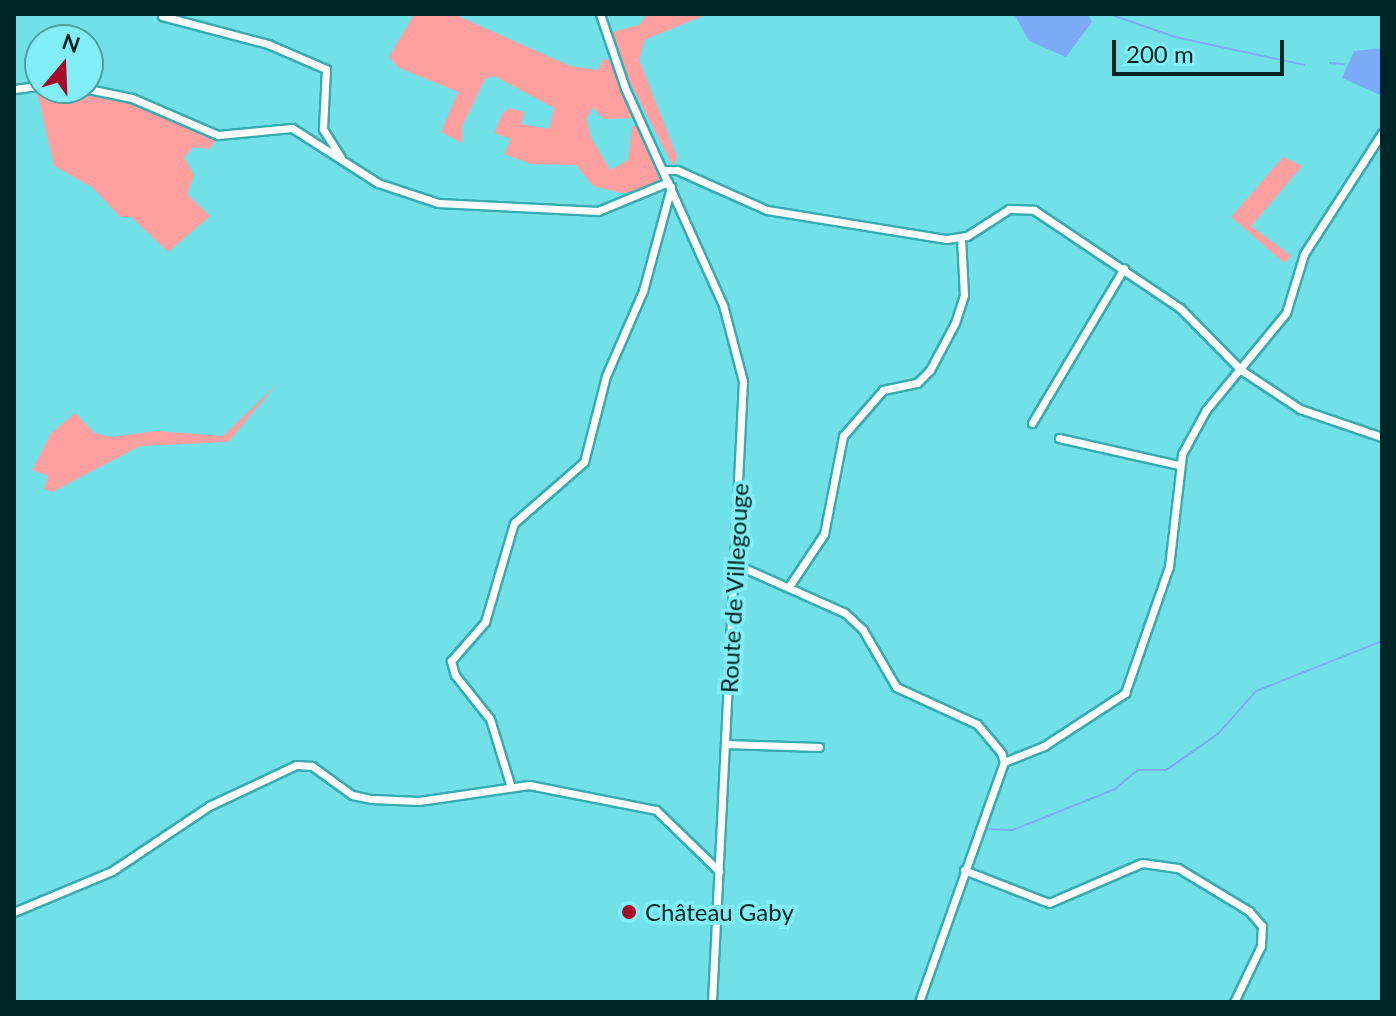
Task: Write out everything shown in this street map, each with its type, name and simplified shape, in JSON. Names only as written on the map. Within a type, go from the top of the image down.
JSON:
[{"type":"street","name":"Route de Villegouge","points":[[600,14],[740,357],[744,407],[712,1002]]},
{"type":"street","points":[[162,16],[200,30],[259,41],[326,69],[323,129],[344,162]]},
{"type":"street","points":[[104,92],[132,98],[218,135],[281,127],[314,140],[344,162],[406,194],[461,205],[598,211],[670,184]]},
{"type":"street","points":[[314,140],[323,129]]},
{"type":"street","points":[[919,1002],[1004,762],[1044,746],[1125,693],[1169,567],[1179,465],[1206,410],[1286,313],[1304,254],[1382,133]]},
{"type":"street","points":[[663,170],[808,220],[961,237],[1009,209],[1025,207],[1124,268],[1196,320],[1241,370],[1318,418],[1382,437]]},
{"type":"street","points":[[510,784],[490,719],[455,675],[451,661],[485,622],[514,523],[584,462],[612,361],[643,291],[670,184]]},
{"type":"street","points":[[790,585],[824,534],[836,458],[847,429],[883,390],[917,383],[930,370],[955,323],[964,295],[961,237]]},
{"type":"street","points":[[1032,423],[1124,268]]},
{"type":"street","points":[[1059,438],[1179,465]]},
{"type":"street","points":[[735,564],[790,585],[852,618],[896,687],[977,724],[1004,762]]},
{"type":"street","points":[[725,744],[819,747]]},
{"type":"street","points":[[14,912],[112,871],[196,814],[296,765],[312,766],[352,795],[371,799],[419,801],[510,784],[563,789],[618,807],[656,810],[719,871]]},
{"type":"street","points":[[964,870],[1049,903],[1142,863],[1178,868],[1249,911],[1262,926],[1261,946],[1234,1002]]},
{"type":"shaded area","points":[[414,14],[453,14],[570,66],[598,70],[603,59],[612,61],[637,118],[603,119],[593,107],[586,119],[591,138],[610,170],[628,160],[632,127],[638,124],[663,177],[645,190],[621,193],[593,186],[576,165],[531,164],[504,154],[511,139],[494,133],[502,114],[509,108],[524,112],[521,124],[549,129],[554,108],[494,76],[485,79],[462,126],[462,143],[441,132],[458,92],[399,68],[389,57]]},
{"type":"shaded area","points":[[647,14],[708,14],[644,40],[639,60],[677,157],[673,166],[615,53],[612,32],[639,25]]},
{"type":"shaded area","points":[[104,94],[146,107],[216,140],[209,149],[193,147],[184,158],[194,175],[187,194],[210,216],[168,252],[131,217],[120,217],[93,188],[54,166],[40,104],[104,104]]},
{"type":"shaded area","points":[[1283,157],[1302,166],[1251,226],[1291,256],[1284,263],[1231,217]]},
{"type":"shaded area","points":[[277,384],[228,442],[140,446],[52,492],[44,489],[48,476],[32,470],[51,433],[75,413],[94,433],[110,437],[156,431],[223,436]]},
{"type":"water","points":[[1014,14],[1088,14],[1092,22],[1066,57],[1029,41]]},
{"type":"water","points":[[1382,48],[1382,96],[1342,78],[1354,51]]},
{"type":"waterway","points":[[1109,14],[1175,37],[1304,65]]},
{"type":"waterway","points":[[1330,63],[1344,64]]},
{"type":"waterway","points":[[985,829],[1013,830],[1115,789],[1138,770],[1166,770],[1218,734],[1256,691],[1382,641]]},
{"type":"place","name":"Château Gaby","points":[[629,912]]}]
